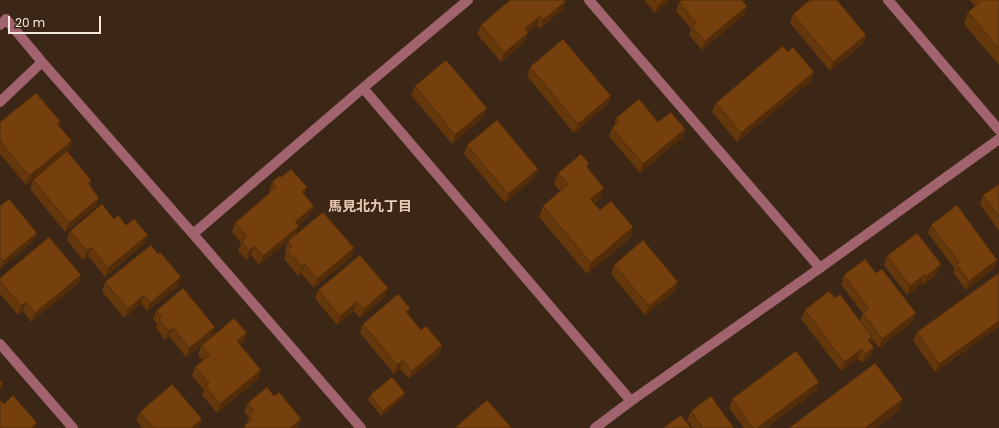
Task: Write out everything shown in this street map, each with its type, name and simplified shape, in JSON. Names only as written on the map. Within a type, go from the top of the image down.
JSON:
[{"type":"street","points":[[193,234],[468,0]]},
{"type":"street","points":[[589,0],[820,268]]},
{"type":"street","points":[[888,0],[999,130]]},
{"type":"street","points":[[0,25],[6,19],[361,428]]},
{"type":"street","points":[[0,102],[42,62]]},
{"type":"street","points":[[363,88],[631,401]]},
{"type":"street","points":[[595,428],[999,140]]},
{"type":"street","points":[[0,344],[73,428]]},
{"type":"building","points":[[510,0],[564,0],[565,2],[543,20],[540,16],[525,28],[528,33],[504,53],[481,25]]},
{"type":"building","points":[[655,0],[664,0],[658,5]]},
{"type":"building","points":[[682,0],[742,0],[747,6],[705,41],[692,26],[696,23],[679,2]]},
{"type":"building","points":[[810,0],[837,0],[866,35],[833,62],[793,14]]},
{"type":"building","points":[[982,0],[999,0],[999,49],[968,12]]},
{"type":"building","points":[[563,39],[611,96],[578,124],[530,67]]},
{"type":"building","points":[[783,46],[788,52],[793,47],[814,72],[741,133],[716,103]]},
{"type":"building","points":[[446,60],[487,108],[455,135],[415,86]]},
{"type":"building","points":[[36,93],[60,121],[57,124],[72,141],[29,176],[0,141],[0,122]]},
{"type":"building","points":[[639,99],[658,122],[671,112],[685,129],[643,164],[612,128],[619,122],[616,118]]},
{"type":"building","points":[[497,120],[538,169],[508,194],[467,145]]},
{"type":"building","points":[[67,151],[91,180],[88,183],[99,198],[69,223],[33,180]]},
{"type":"building","points":[[581,154],[589,163],[586,166],[604,188],[590,199],[600,210],[611,201],[633,227],[591,263],[543,206],[568,184],[558,173]]},
{"type":"building","points":[[291,169],[307,187],[302,192],[314,206],[295,222],[299,226],[263,256],[254,246],[249,251],[242,242],[247,237],[235,223],[276,187],[272,182]]},
{"type":"building","points":[[999,184],[999,217],[983,195]]},
{"type":"building","points":[[9,199],[37,233],[3,261],[0,258],[0,206]]},
{"type":"building","points":[[102,204],[114,219],[118,215],[126,225],[134,219],[148,235],[108,268],[91,247],[87,251],[70,231]]},
{"type":"building","points":[[957,205],[997,260],[969,281],[956,264],[959,262],[931,225]]},
{"type":"building","points":[[323,212],[354,248],[317,279],[305,264],[302,267],[287,250],[292,246],[288,241]]},
{"type":"building","points":[[917,233],[941,264],[927,276],[925,274],[910,286],[887,256]]},
{"type":"building","points":[[49,237],[81,275],[35,313],[26,302],[21,306],[0,281],[0,278]]},
{"type":"building","points":[[643,240],[678,282],[649,306],[614,265]]},
{"type":"building","points":[[151,245],[158,254],[160,252],[181,277],[150,303],[144,295],[128,309],[105,282]]},
{"type":"building","points":[[360,255],[388,288],[364,309],[357,302],[340,316],[318,290]]},
{"type":"building","points":[[865,259],[876,273],[882,269],[916,313],[882,339],[863,313],[869,309],[844,275]]},
{"type":"building","points":[[999,273],[999,321],[939,364],[917,332]]},
{"type":"building","points":[[183,288],[215,327],[189,348],[173,328],[169,331],[159,319],[162,317],[156,311]]},
{"type":"building","points":[[829,291],[835,298],[840,294],[872,337],[868,340],[874,347],[866,354],[862,349],[844,362],[805,310]]},
{"type":"building","points":[[398,294],[410,308],[406,312],[421,330],[426,326],[442,345],[412,371],[403,360],[397,365],[363,324]]},
{"type":"building","points":[[234,318],[247,333],[237,341],[261,370],[220,404],[205,386],[209,383],[195,367],[210,355],[201,346]]},
{"type":"building","points":[[796,351],[819,382],[757,428],[753,428],[732,399]]},
{"type":"building","points":[[875,363],[903,399],[865,428],[789,428]]},
{"type":"building","points":[[392,377],[405,393],[383,411],[370,395]]},
{"type":"building","points":[[0,380],[3,384],[0,387]]},
{"type":"building","points":[[172,384],[202,419],[191,428],[154,428],[140,412]]},
{"type":"building","points":[[267,387],[274,396],[279,392],[301,419],[290,428],[246,428],[244,426],[252,419],[249,416],[254,411],[248,403]]},
{"type":"building","points":[[13,395],[37,423],[31,428],[0,428],[0,399],[4,404]]},
{"type":"building","points":[[711,396],[734,428],[703,428],[691,411]]},
{"type":"building","points":[[487,400],[512,428],[456,427]]},
{"type":"building","points":[[681,415],[691,428],[663,428]]},
{"type":"district","name":"馬見北九丁目","points":[[370,207]]}]
